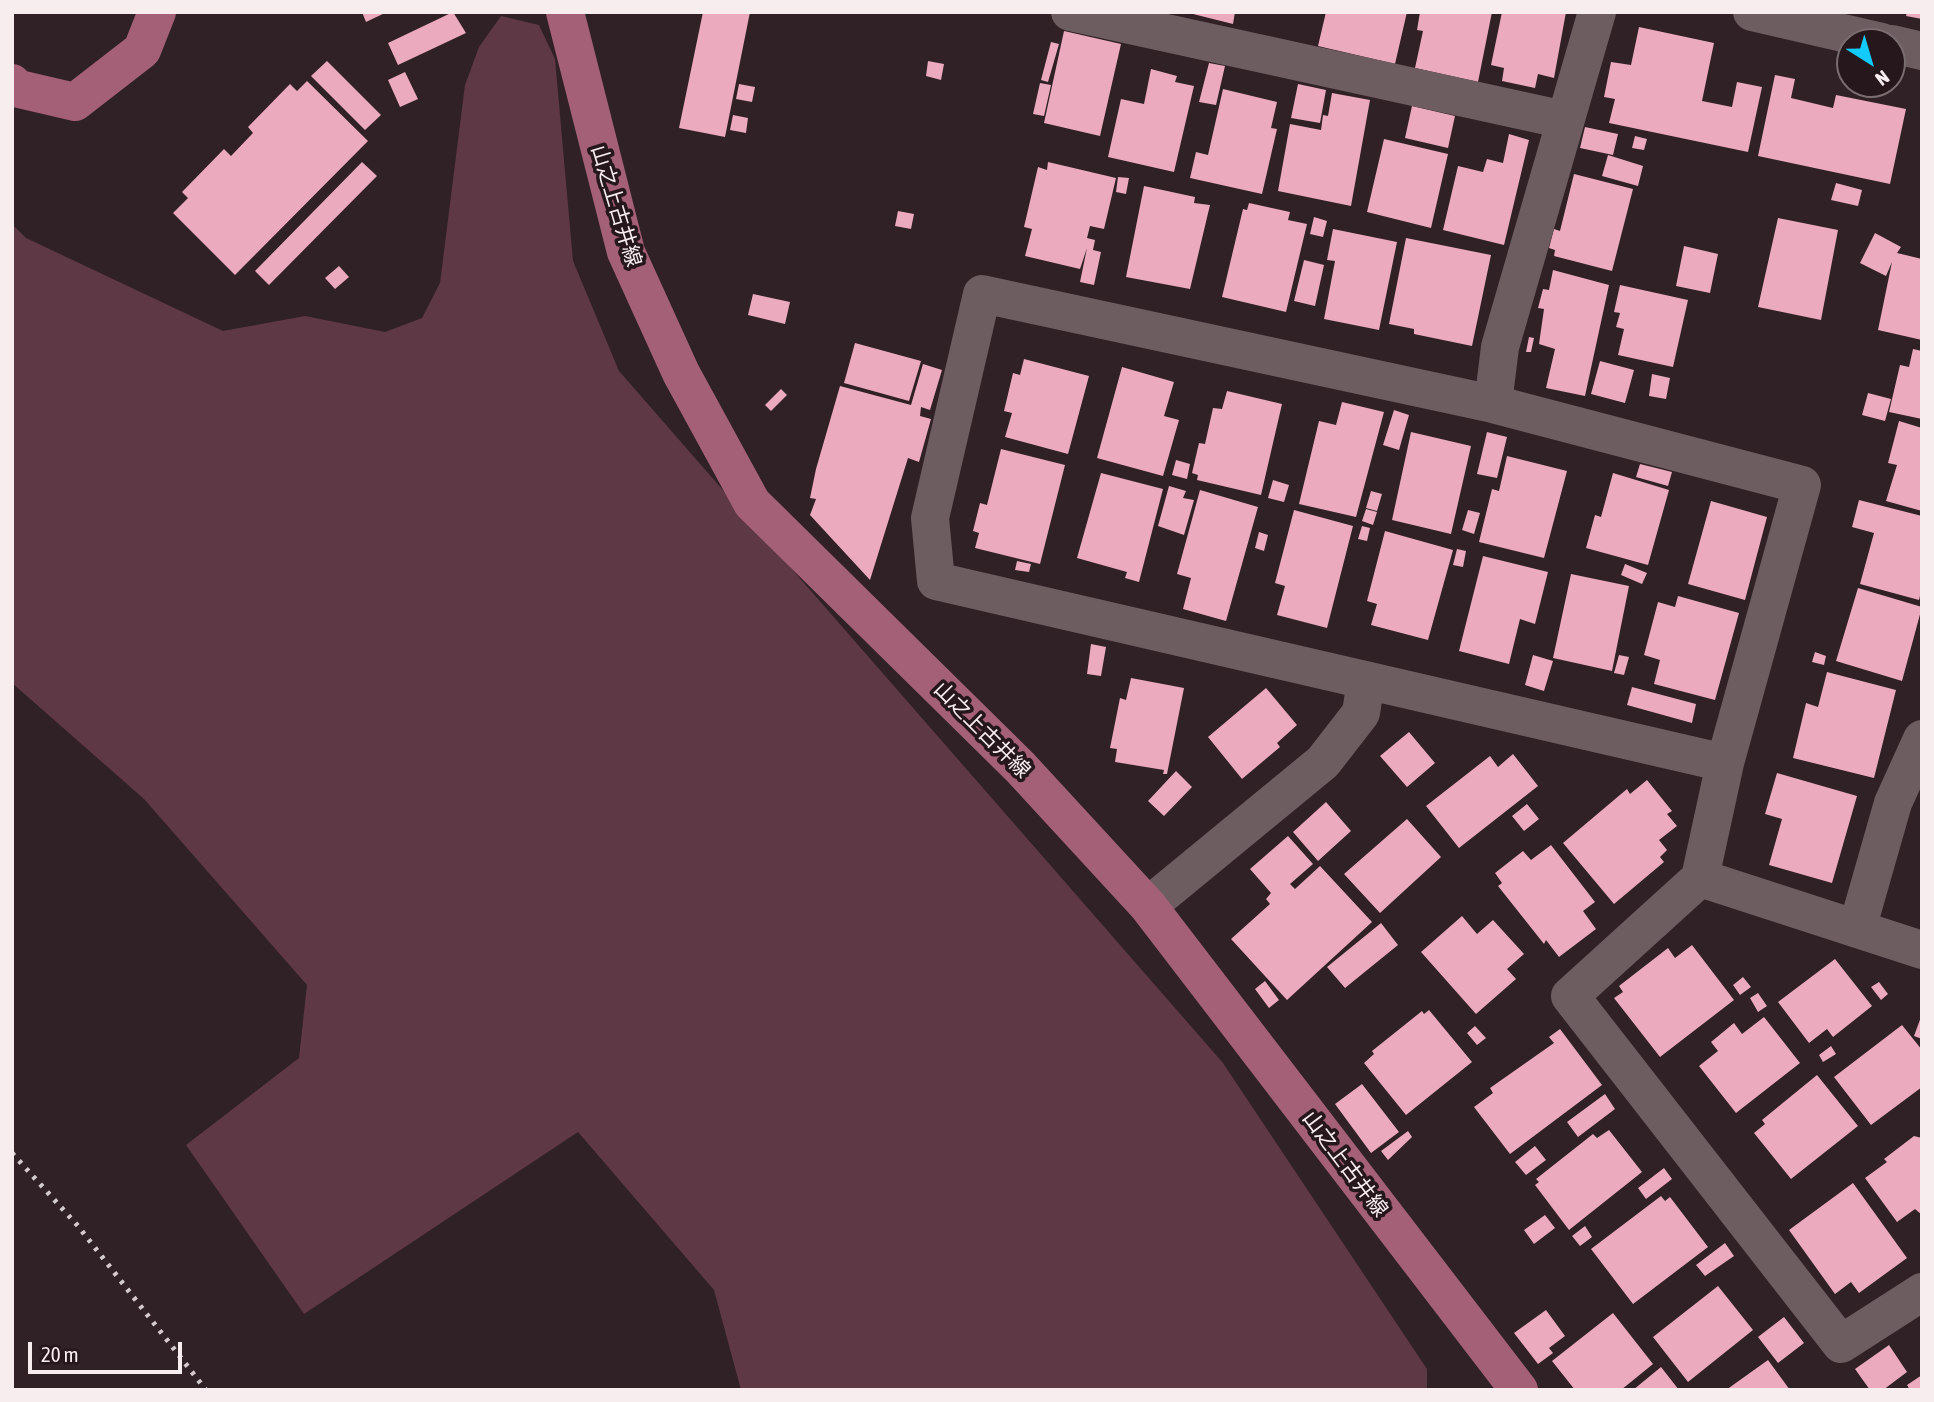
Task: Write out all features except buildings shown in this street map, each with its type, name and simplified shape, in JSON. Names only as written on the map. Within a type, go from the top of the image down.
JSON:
[{"type":"main road","points":[[12,83],[15,88],[75,102],[142,50],[156,12]]},
{"type":"main road","name":"山之上古井線","points":[[565,12],[626,252],[681,373],[752,503],[1020,767],[1148,906],[1519,1390]]},
{"type":"street","points":[[1070,12],[1565,120]]},
{"type":"street","points":[[1493,404],[1500,347],[1597,12]]},
{"type":"street","points":[[1752,12],[1836,31]]},
{"type":"street","points":[[1725,763],[936,581],[930,518],[982,294],[1493,404],[1802,485],[1725,763],[1700,878],[1570,996],[1841,1344],[1922,1292]]},
{"type":"street","points":[[1148,906],[1324,762],[1361,713],[1366,681]]},
{"type":"street","points":[[1857,929],[1893,803],[1922,739]]},
{"type":"street","points":[[1700,878],[1922,950]]},
{"type":"shaded area","points":[[501,16],[539,25],[555,59],[573,261],[619,371],[1223,1063],[1427,1369],[1427,1390],[741,1390],[714,1290],[578,1132],[304,1314],[186,1145],[299,1058],[307,985],[144,799],[12,683],[12,224],[26,238],[223,331],[305,316],[385,332],[422,318],[440,283],[465,85],[479,47]]},
{"type":"railway","points":[[12,1153],[78,1226],[206,1390]]}]
